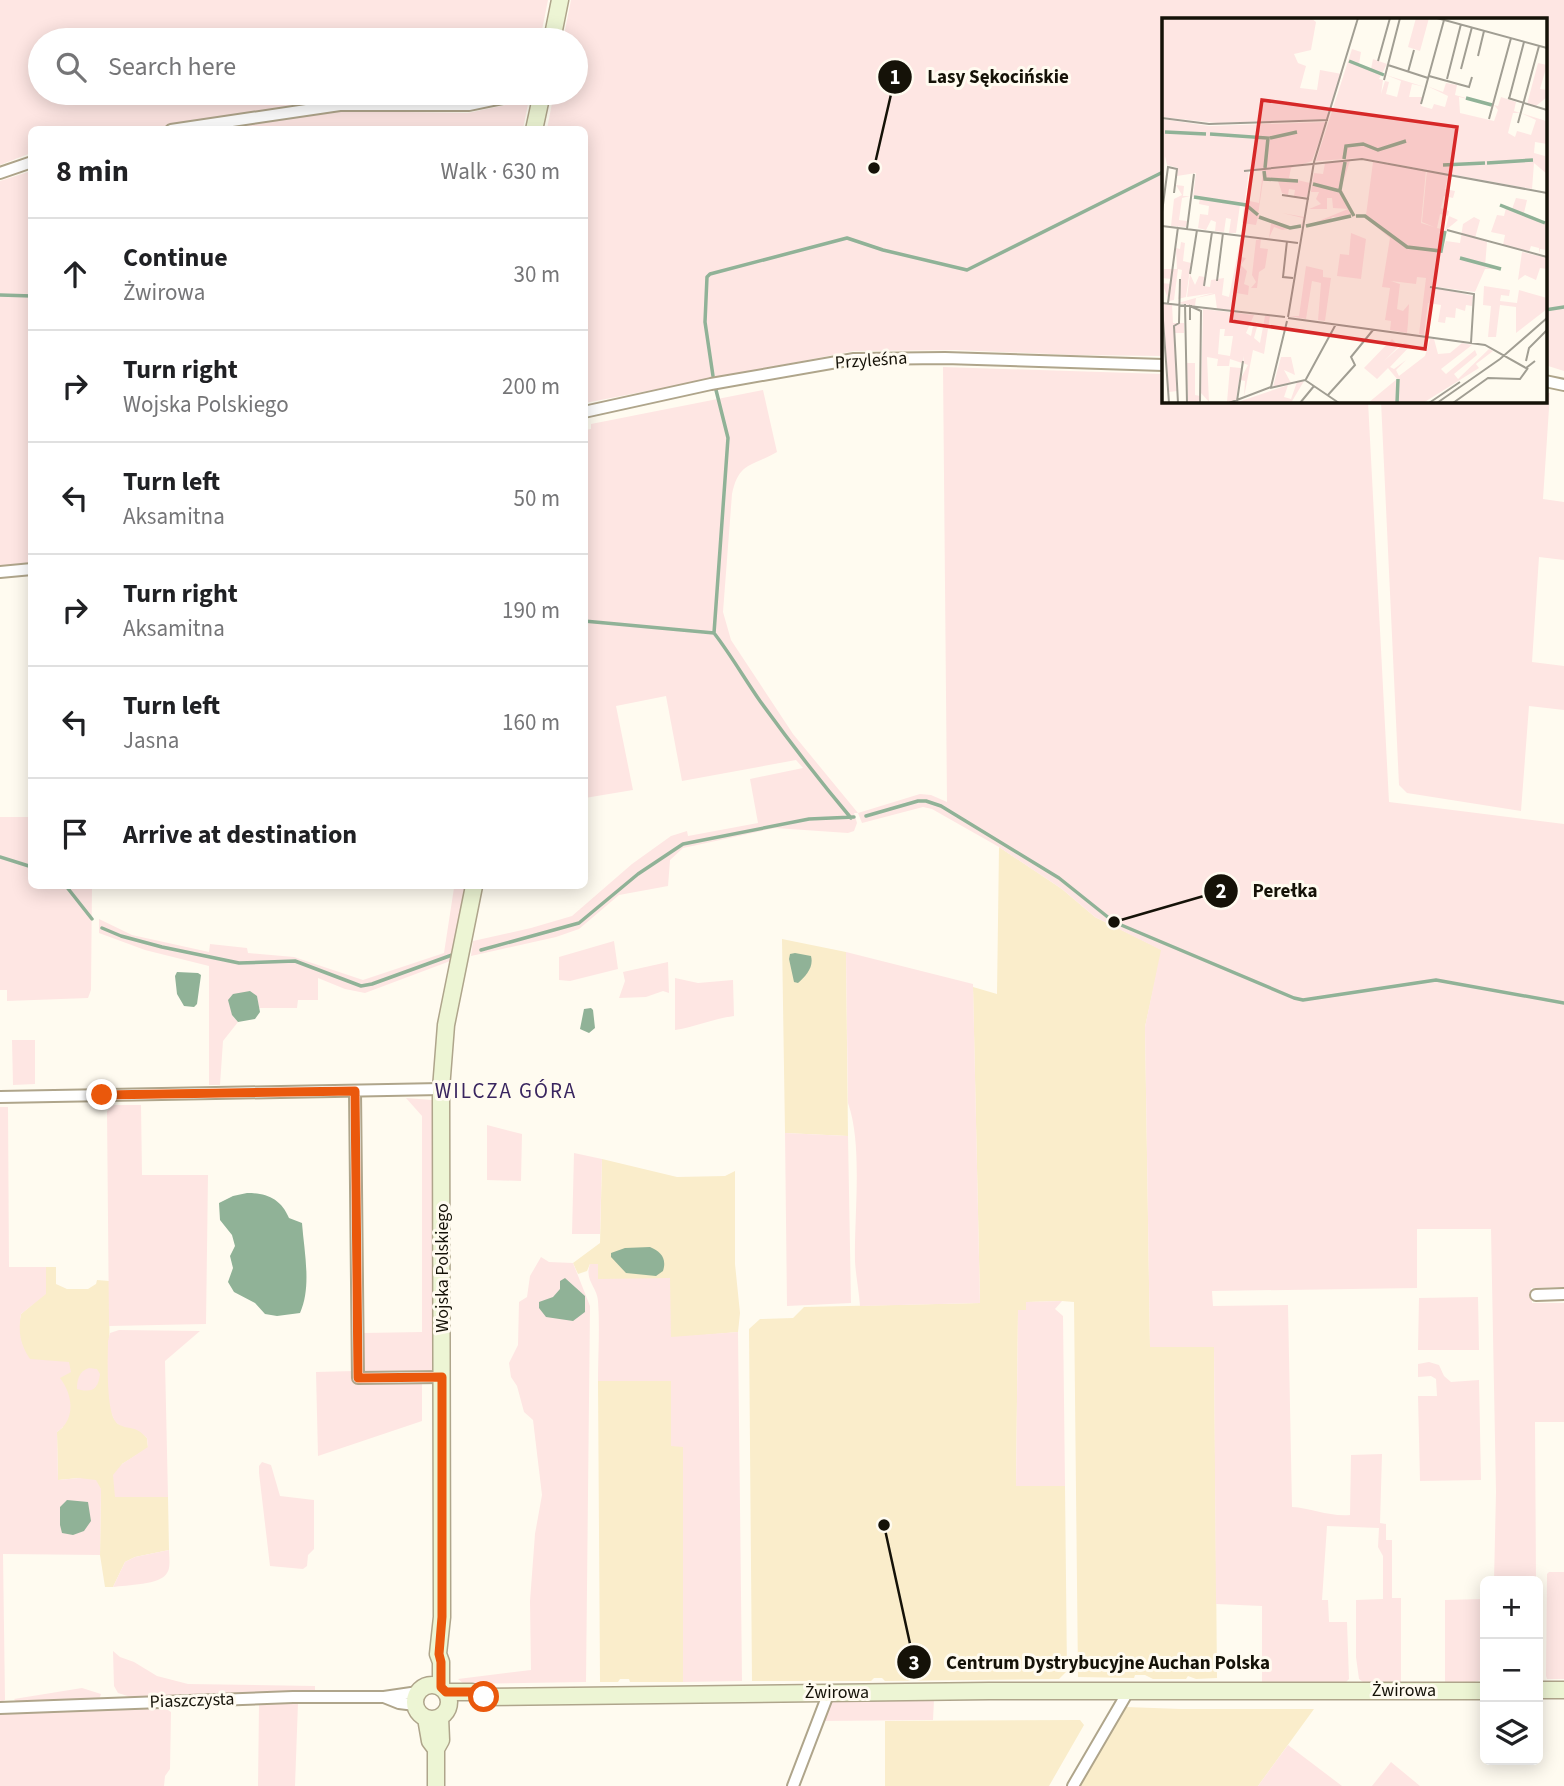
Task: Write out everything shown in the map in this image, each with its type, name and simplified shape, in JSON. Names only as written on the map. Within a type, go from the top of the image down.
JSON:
[{"type":"street","points":[[554,28],[560,0]]},
{"type":"street","points":[[198,126],[340,105],[469,105]]},
{"type":"street","points":[[535,126],[539,105]]},
{"type":"street","points":[[0,173],[28,163]]},
{"type":"street","name":"Przyleśna","points":[[588,411],[711,384],[854,359],[945,358],[1162,365]]},
{"type":"street","points":[[1546,381],[1564,385]]},
{"type":"street","points":[[0,572],[28,569]]},
{"type":"street","name":"Wojska Polskiego","points":[[436,1786],[436,1749],[429,1741],[433,1700],[441,1662],[439,1654],[442,1617],[441,1089],[446,1025],[473,889]]},
{"type":"street","points":[[0,1097],[441,1089]]},
{"type":"street","points":[[355,1091],[358,1378],[442,1377]]},
{"type":"street","points":[[1536,1294],[1564,1294]]},
{"type":"street","points":[[1073,1786],[1129,1690]]},
{"type":"street","name":"Żwirowa","points":[[433,1700],[472,1692],[484,1697],[1129,1690],[1480,1691]]},
{"type":"street","points":[[1543,1690],[1564,1690]]},
{"type":"street","points":[[793,1786],[828,1692]]},
{"type":"street","name":"Piaszczysta","points":[[0,1708],[293,1697],[433,1700]]},
{"type":"shaded area","points":[[0,0],[548,0],[542,28],[28,28],[28,105],[295,105],[170,126],[28,126],[28,154],[0,165]]},
{"type":"shaded area","points":[[571,0],[1564,0],[1564,371],[1546,365],[1546,18],[1162,18],[1162,356],[955,350],[854,351],[588,402],[588,126],[548,126],[552,105],[588,105],[588,28],[565,28]]},
{"type":"shaded area","points":[[506,105],[528,105],[524,126],[234,126],[340,111],[468,113]]},
{"type":"shaded area","points":[[28,172],[28,567],[0,571],[0,181]]},
{"type":"shaded area","points":[[943,367],[1162,374],[1162,402],[1368,402],[1389,802],[1564,824],[1564,1287],[1531,1288],[1532,1303],[1564,1303],[1564,1422],[1535,1422],[1536,1576],[1494,1576],[1496,1492],[1491,1229],[1417,1229],[1417,1288],[1212,1291],[1213,1306],[1288,1305],[1292,1507],[1350,1515],[1351,1455],[1382,1454],[1380,1523],[1386,1524],[1386,1540],[1392,1540],[1392,1598],[1401,1598],[1401,1682],[1363,1682],[1359,1679],[1356,1657],[1356,1600],[1383,1599],[1383,1556],[1378,1547],[1379,1528],[1327,1526],[1322,1600],[1328,1600],[1329,1622],[1347,1622],[1349,1679],[1344,1684],[1262,1682],[1262,1606],[1216,1604],[1214,1347],[1150,1347],[1145,1027],[1161,950],[1095,917],[1062,889],[999,847],[932,809],[923,807],[862,823],[858,813],[920,794],[931,795],[947,802]]},
{"type":"shaded area","points":[[763,390],[777,452],[747,467],[738,476],[735,484],[723,612],[731,640],[793,734],[858,813],[854,813],[857,823],[854,831],[848,833],[775,828],[683,848],[670,860],[668,886],[619,895],[579,929],[556,937],[471,956],[473,941],[572,916],[632,864],[671,836],[687,831],[688,836],[758,823],[750,779],[803,768],[796,760],[682,781],[666,696],[616,706],[633,790],[588,798],[588,429],[591,429],[591,424]]},
{"type":"shaded area","points":[[1546,392],[1550,393],[1543,499],[1564,502],[1564,560],[1539,557],[1532,662],[1564,666],[1564,710],[1529,706],[1521,811],[1407,793],[1399,785],[1381,402],[1546,402]]},
{"type":"shaded area","points":[[0,817],[28,817],[28,889],[92,889],[91,990],[88,998],[7,1001],[7,990],[0,990]]},
{"type":"shaded area","points":[[999,847],[1062,889],[1095,917],[1162,950],[1145,1027],[1150,1346],[1214,1347],[1217,1678],[1196,1679],[1188,1676],[1186,1679],[1153,1679],[1145,1675],[1135,1675],[1134,1678],[1078,1677],[1074,1302],[1062,1301],[1027,1302],[1026,1310],[1018,1311],[1016,1485],[1065,1486],[1067,1671],[1059,1679],[885,1681],[882,1678],[874,1678],[871,1681],[752,1681],[749,1329],[760,1319],[793,1318],[804,1307],[980,1303],[973,987],[997,994]]},
{"type":"shaded area","points":[[454,889],[465,889],[453,960],[365,993],[345,989],[318,978],[318,1000],[298,1000],[297,1008],[259,1008],[257,996],[232,1015],[238,1022],[223,1041],[220,1085],[209,1085],[209,966],[145,950],[99,933],[99,919],[132,935],[209,952],[210,944],[247,948],[248,953],[294,957],[363,980],[444,953]]},
{"type":"shaded area","points":[[782,939],[846,952],[848,1136],[785,1133]]},
{"type":"shaded area","points":[[614,941],[618,969],[570,981],[559,980],[559,957]]},
{"type":"shaded area","points":[[846,952],[973,984],[980,1303],[860,1306],[855,1262],[857,1160],[853,1120],[848,1103]]},
{"type":"shaded area","points":[[790,954],[811,956],[812,960],[809,971],[798,983],[794,982],[789,959]]},
{"type":"shaded area","points":[[668,962],[669,993],[663,991],[646,997],[619,998],[625,981],[623,972]]},
{"type":"shaded area","points":[[177,972],[201,975],[197,1004],[194,1007],[184,1006],[177,994]]},
{"type":"shaded area","points":[[675,978],[698,983],[733,980],[734,1016],[675,1030]]},
{"type":"shaded area","points":[[250,991],[257,996],[260,1012],[255,1019],[238,1022],[232,1015],[228,1000],[233,994]]},
{"type":"shaded area","points":[[591,1008],[595,1028],[589,1033],[580,1029],[584,1009]]},
{"type":"shaded area","points":[[12,1040],[35,1040],[35,1084],[13,1085]]},
{"type":"shaded area","points":[[406,1098],[432,1100],[437,1135],[432,1372],[365,1373],[363,1333],[422,1332],[422,1116]]},
{"type":"shaded area","points":[[114,1105],[141,1105],[142,1175],[208,1175],[206,1324],[109,1326],[107,1111]]},
{"type":"shaded area","points":[[0,1107],[8,1107],[9,1267],[46,1267],[46,1294],[21,1314],[22,1343],[30,1359],[69,1362],[71,1372],[60,1378],[70,1399],[70,1414],[57,1432],[58,1480],[96,1480],[101,1489],[100,1555],[3,1554],[5,1700],[0,1702]]},
{"type":"shaded area","points":[[487,1125],[522,1134],[521,1181],[487,1180]]},
{"type":"shaded area","points":[[785,1133],[848,1136],[851,1303],[787,1306]]},
{"type":"shaded area","points":[[574,1153],[602,1159],[600,1234],[572,1234]]},
{"type":"shaded area","points":[[602,1159],[677,1177],[725,1176],[735,1171],[735,1264],[740,1313],[738,1332],[671,1338],[598,1279],[590,1264],[587,1271],[578,1274],[573,1263],[600,1243]]},
{"type":"shaded area","points":[[247,1193],[272,1198],[282,1206],[289,1218],[302,1223],[306,1291],[300,1313],[277,1316],[265,1314],[255,1303],[234,1292],[228,1282],[233,1268],[230,1256],[235,1246],[232,1235],[220,1220],[219,1203]]},
{"type":"shaded area","points":[[650,1247],[664,1259],[663,1271],[656,1276],[626,1273],[611,1257],[611,1253],[625,1248]]},
{"type":"shaded area","points":[[541,1257],[549,1262],[573,1263],[590,1306],[586,1682],[464,1684],[458,1679],[531,1670],[530,1601],[535,1534],[542,1495],[533,1420],[524,1412],[517,1386],[511,1377],[509,1363],[518,1345],[519,1302],[527,1297],[530,1276]]},
{"type":"shaded area","points":[[590,1264],[598,1264],[598,1279],[670,1278],[671,1337],[738,1332],[742,1681],[683,1682],[683,1447],[671,1446],[671,1381],[598,1381],[598,1301],[589,1275]]},
{"type":"shaded area","points":[[46,1267],[56,1267],[56,1284],[67,1289],[88,1289],[96,1284],[97,1280],[109,1281],[110,1401],[113,1417],[118,1424],[138,1428],[147,1438],[148,1448],[122,1464],[115,1497],[168,1497],[169,1550],[135,1557],[125,1562],[113,1587],[105,1587],[100,1555],[101,1489],[79,1478],[58,1480],[57,1432],[63,1427],[23,1348],[18,1331],[21,1314],[46,1293]]},
{"type":"shaded area","points":[[565,1278],[585,1296],[585,1312],[573,1321],[546,1317],[539,1308],[539,1302],[553,1297],[560,1289],[560,1281]]},
{"type":"shaded area","points":[[1478,1297],[1479,1350],[1418,1350],[1419,1298]]},
{"type":"shaded area","points":[[1062,1301],[1055,1309],[1063,1316],[1065,1486],[1016,1486],[1018,1310],[1026,1310],[1026,1302]]},
{"type":"shaded area","points":[[119,1330],[200,1331],[165,1361],[168,1497],[115,1497],[113,1475],[122,1464],[148,1447],[147,1438],[135,1429],[118,1424],[111,1410],[108,1341],[110,1333]]},
{"type":"shaded area","points":[[1429,1362],[1439,1365],[1444,1376],[1451,1382],[1479,1380],[1481,1480],[1420,1481],[1418,1396],[1437,1396],[1436,1379],[1431,1376],[1418,1377],[1418,1364]]},
{"type":"shaded area","points":[[89,1368],[97,1369],[100,1374],[98,1384],[87,1391],[77,1389],[79,1376]]},
{"type":"shaded area","points":[[354,1371],[355,1382],[422,1381],[422,1421],[318,1456],[316,1372]]},
{"type":"shaded area","points":[[598,1381],[671,1381],[672,1446],[683,1446],[683,1682],[630,1682],[629,1679],[620,1679],[618,1682],[600,1682]]},
{"type":"shaded area","points":[[262,1462],[271,1465],[280,1496],[314,1500],[314,1549],[308,1555],[307,1566],[303,1569],[270,1566],[259,1473]]},
{"type":"shaded area","points":[[67,1500],[88,1502],[91,1521],[84,1531],[73,1535],[62,1533],[60,1525],[60,1507]]},
{"type":"shaded area","points":[[169,1550],[169,1568],[163,1577],[151,1582],[113,1587],[125,1562],[135,1557]]},
{"type":"shaded area","points":[[1549,1572],[1564,1572],[1564,1679],[1547,1679],[1546,1676]]},
{"type":"shaded area","points":[[1480,1599],[1480,1680],[1445,1683],[1445,1600]]},
{"type":"shaded area","points":[[113,1651],[157,1676],[188,1684],[315,1686],[315,1691],[134,1698],[118,1693],[114,1686]]},
{"type":"shaded area","points":[[82,1688],[101,1694],[100,1697],[95,1700],[17,1702],[14,1699]]},
{"type":"shaded area","points":[[934,1700],[933,1720],[821,1721],[832,1701]]},
{"type":"shaded area","points":[[298,1703],[295,1786],[258,1786],[259,1705]]},
{"type":"shaded area","points":[[1126,1707],[1314,1709],[1258,1786],[1079,1786]]},
{"type":"shaded area","points":[[165,1708],[171,1712],[170,1769],[165,1776],[164,1786],[0,1786],[0,1713]]},
{"type":"shaded area","points":[[1080,1720],[1084,1725],[1049,1786],[885,1786],[885,1721]]},
{"type":"shaded area","points":[[1288,1745],[1342,1786],[1258,1786]]},
{"type":"shaded area","points":[[1391,1762],[1420,1786],[1372,1786]]},
{"type":"waterway","points":[[713,376],[705,322],[707,277],[710,274],[847,238],[883,250],[967,270],[1162,172]]},
{"type":"waterway","points":[[0,295],[28,296]]},
{"type":"waterway","points":[[1546,310],[1564,307]]},
{"type":"waterway","points":[[714,633],[728,438],[716,390]]},
{"type":"waterway","points":[[588,621],[714,633],[771,716],[851,818]]},
{"type":"waterway","points":[[866,816],[918,801],[941,806],[1059,878],[1114,922],[1294,998],[1303,1000],[1436,980],[1564,1003]]},
{"type":"waterway","points":[[481,950],[579,923],[638,874],[683,844],[809,819],[854,817]]},
{"type":"waterway","points":[[0,857],[28,866]]},
{"type":"waterway","points":[[68,889],[92,919]]},
{"type":"waterway","points":[[102,928],[162,947],[239,963],[295,961],[361,986],[452,955]]},
{"type":"place","name":"Lasy Sękocińskie","points":[[874,168]]},
{"type":"place","name":"Perełka","points":[[1114,922]]},
{"type":"place","name":"Centrum Dystrybucyjne Auchan Polska","points":[[884,1525]]},
{"type":"district","name":"WILCZA GÓRA","points":[[506,1091]]},
{"type":"route","points":[[102,1095],[355,1091],[358,1378],[442,1377],[442,1617],[439,1654],[441,1687],[446,1692],[472,1692],[484,1697]]}]
